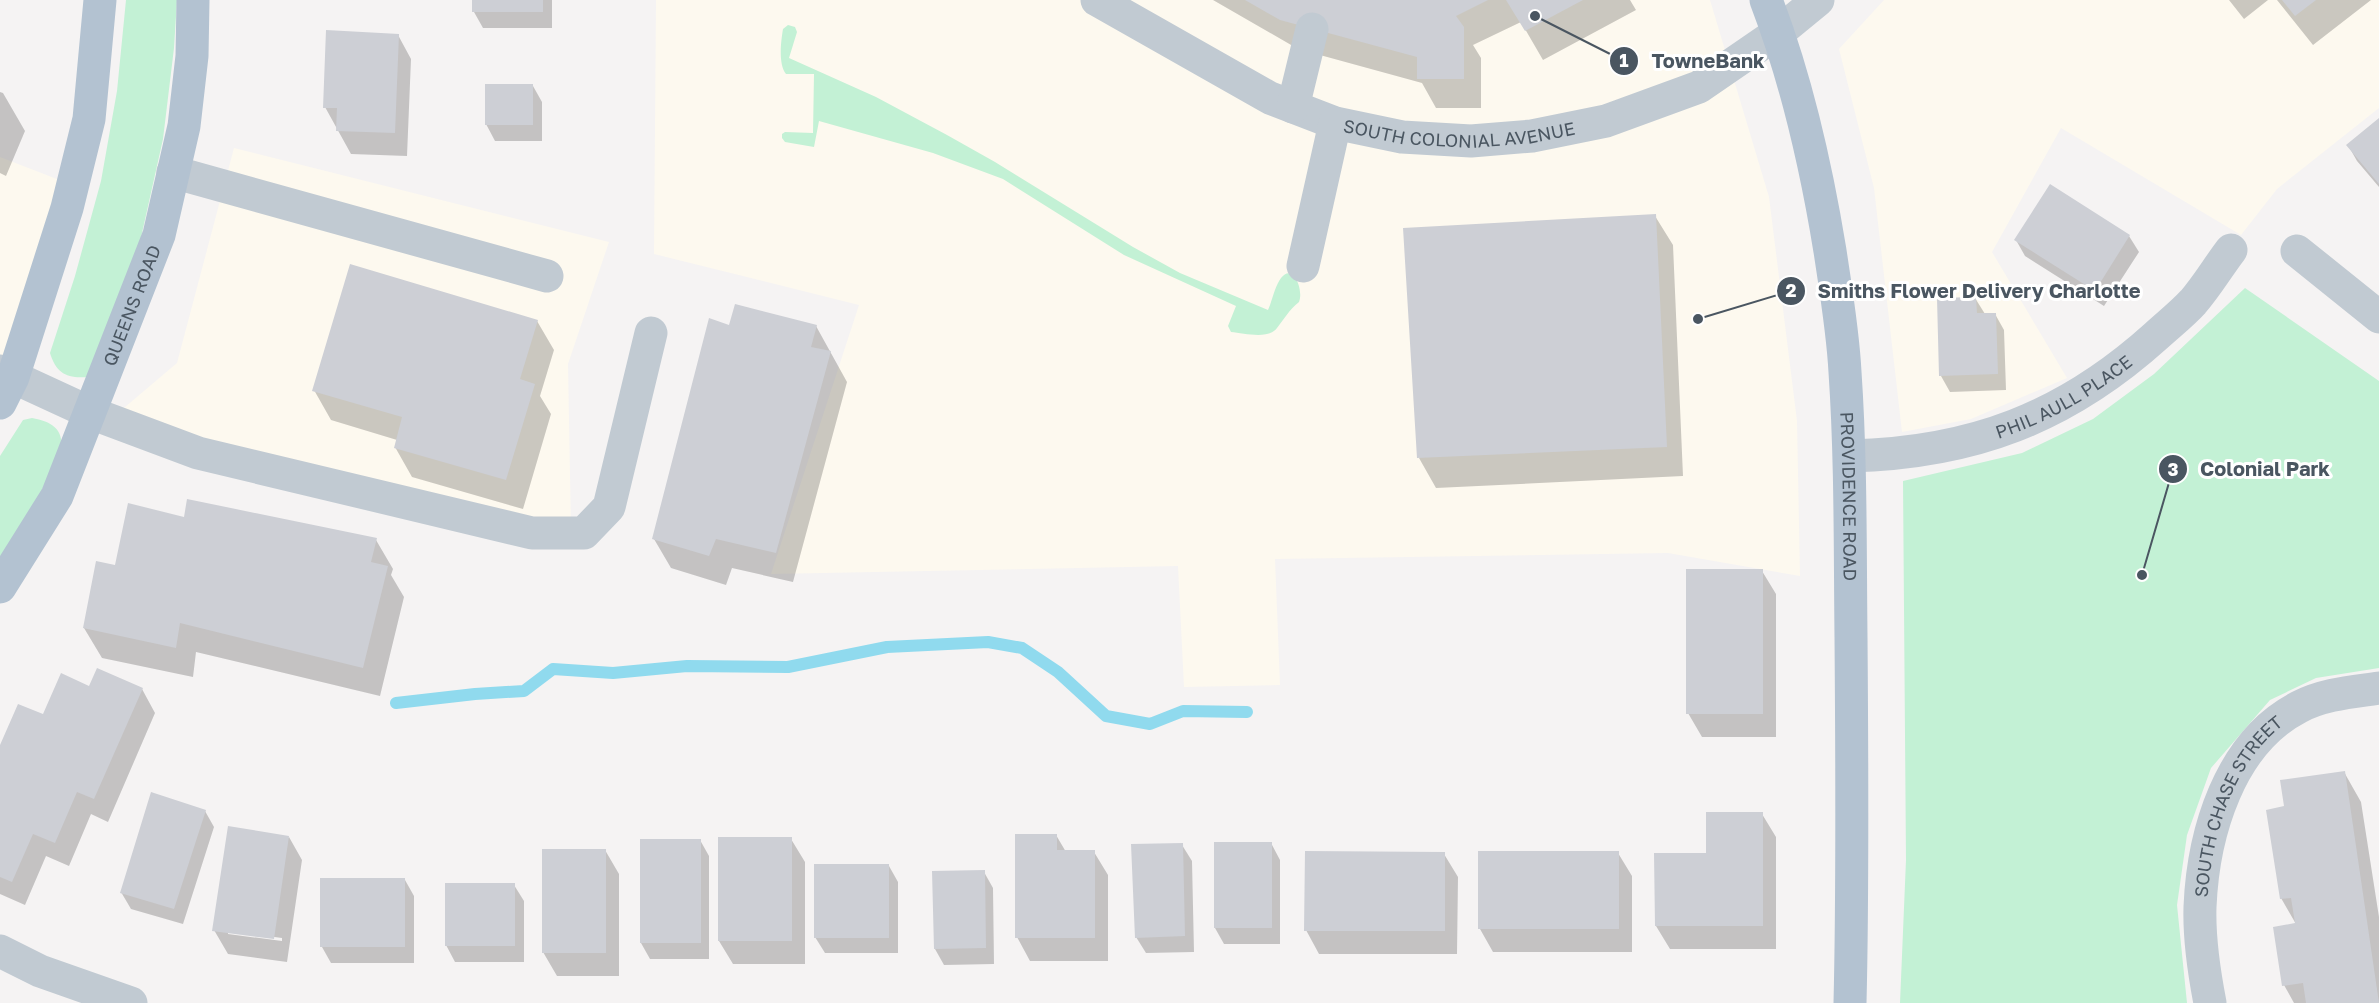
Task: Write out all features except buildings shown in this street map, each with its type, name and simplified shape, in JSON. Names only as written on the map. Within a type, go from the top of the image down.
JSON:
[{"type":"main road","points":[[4,384],[67,208],[89,118],[100,0]]},
{"type":"main road","name":"QUEENS ROAD","points":[[0,587],[57,496],[159,235],[185,117],[192,56],[193,0]]},
{"type":"main road","name":"PROVIDENCE ROAD","points":[[1766,0],[1779,32],[1805,123],[1819,183],[1838,302],[1845,370],[1850,456],[1852,915],[1850,1003]]},
{"type":"street","name":"SOUTH COLONIAL AVENUE","points":[[1097,0],[1270,98],[1335,123],[1402,137],[1471,141],[1532,136],[1606,121],[1700,87],[1779,32],[1818,0]]},
{"type":"street","points":[[1293,107],[1312,28]]},
{"type":"street","points":[[1302,266],[1335,123]]},
{"type":"street","points":[[173,172],[547,276]]},
{"type":"street","name":"PHIL AULL PLACE","points":[[1850,456],[1891,455],[1959,443],[2008,429],[2078,396],[2137,353],[2192,302],[2231,250]]},
{"type":"street","points":[[2297,251],[2379,317]]},
{"type":"street","points":[[4,384],[91,413],[198,453],[532,533],[584,533],[609,507],[651,333]]},
{"type":"street","name":"SOUTH CHASE STREET","points":[[2210,1003],[2205,979],[2200,908],[2205,854],[2221,801],[2242,759],[2267,729],[2299,707],[2336,694],[2379,688]]},
{"type":"street","points":[[0,951],[40,971],[131,1003]]},
{"type":"shaded area","points":[[656,0],[1710,0],[1769,197],[1797,421],[1800,576],[1668,553],[1275,559],[1280,685],[1184,687],[1178,566],[771,574],[859,305],[654,254]]},
{"type":"shaded area","points":[[1884,0],[2379,0],[2379,108],[2277,189],[2241,235],[2061,128],[1992,252],[2067,378],[1971,419],[1902,432],[1874,188],[1839,49]]},
{"type":"shaded area","points":[[234,148],[609,242],[568,364],[571,529],[482,525],[118,413],[177,363]]},
{"type":"shaded area","points":[[0,157],[62,181],[4,359],[0,357]]},
{"type":"green space","points":[[126,0],[177,0],[174,48],[163,139],[140,242],[88,377],[74,377],[59,370],[50,353],[75,276],[101,181],[117,91]]},
{"type":"green space","points":[[788,25],[795,27],[797,32],[789,58],[876,97],[947,135],[1180,273],[1268,310],[1279,281],[1285,274],[1290,273],[1299,285],[1299,302],[1273,332],[1256,335],[1231,332],[1228,326],[1236,306],[1124,255],[1003,179],[933,153],[819,121],[814,147],[785,142],[782,134],[785,132],[813,133],[814,74],[786,74],[783,70],[782,34],[783,29]]},
{"type":"green space","points":[[2245,288],[2379,381],[2379,668],[2316,678],[2270,700],[2211,768],[2187,835],[2177,905],[2187,1003],[1900,1003],[1906,860],[1903,481],[2022,453],[2093,419],[2154,374]]},
{"type":"green space","points":[[32,418],[46,422],[57,430],[61,439],[60,450],[36,500],[0,561],[0,456],[23,420]]},
{"type":"waterway","points":[[396,703],[524,691],[553,669],[613,673],[687,666],[788,667],[887,647],[988,642],[1022,648],[1058,672],[1106,716],[1150,724],[1183,711],[1247,712]]},
{"type":"place","name":"TowneBank","points":[[1535,16]]},
{"type":"place","name":"Smiths Flower Delivery Charlotte","points":[[1698,319]]},
{"type":"place","name":"Colonial Park","points":[[2142,575]]}]
